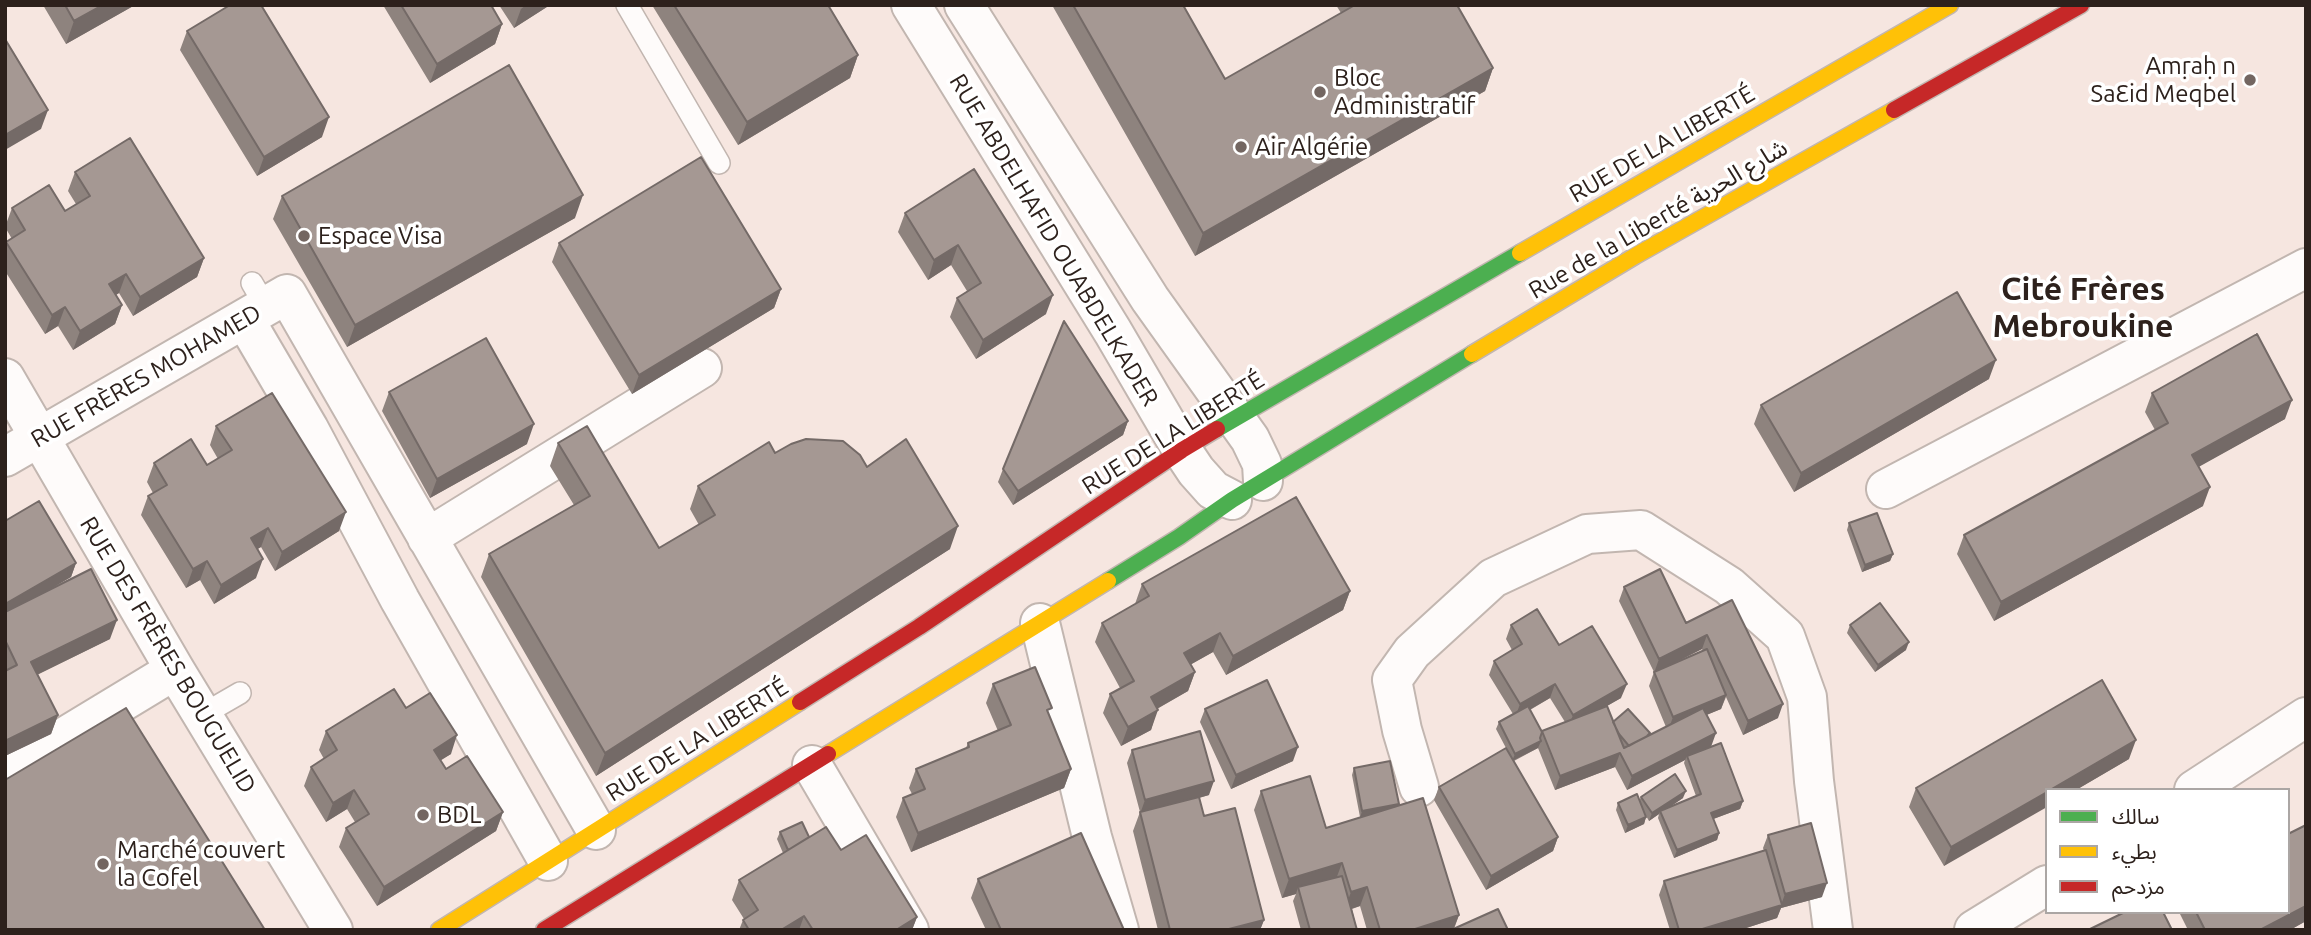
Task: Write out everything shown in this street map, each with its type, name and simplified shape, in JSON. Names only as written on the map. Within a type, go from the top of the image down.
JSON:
[{"type":"main road","name":"RUE DE LA LIBERTÉ","points":[[439,930],[919,627],[1182,450],[1950,5]]},
{"type":"main road","name":"Rue de la Liberté شارع الحرية","points":[[1247,491],[1635,256],[2081,5]]},
{"type":"main road","points":[[544,930],[1180,537],[1247,491]]},
{"type":"street","name":"RUE ABDELHAFID OUABDELKADER","points":[[911,5],[1196,471],[1213,490],[1247,491],[1262,464],[1250,439],[1150,299],[964,5]]},
{"type":"street","points":[[1886,489],[2306,268]]},
{"type":"street","points":[[263,301],[427,538],[596,830]]},
{"type":"street","points":[[263,301],[309,429],[390,606],[548,861]]},
{"type":"street","name":"RUE FRÈRES MOHAMED","points":[[5,457],[263,301]]},
{"type":"street","points":[[427,538],[702,368]]},
{"type":"street","name":"RUE DES FRÈRES BOUGUELID","points":[[5,379],[175,670],[333,930]]},
{"type":"street","points":[[1419,787],[1402,730],[1392,680],[1412,652],[1493,578],[1587,534],[1641,530],[1729,586],[1785,636],[1807,696],[1814,781],[1833,930]]},
{"type":"street","points":[[1040,623],[1092,837],[1119,930]]},
{"type":"street","points":[[5,774],[175,670]]},
{"type":"street","points":[[2197,788],[2303,722]]},
{"type":"street","points":[[812,765],[909,930]]},
{"type":"street","points":[[1974,930],[2045,886]]},
{"type":"lane","points":[[627,5],[719,163]]},
{"type":"lane","points":[[202,715],[240,693]]},
{"type":"building","points":[[65,5],[103,5],[74,21]]},
{"type":"building","points":[[230,5],[261,5],[329,117],[264,157],[187,31]]},
{"type":"building","points":[[401,5],[491,5],[502,24],[437,64]]},
{"type":"building","points":[[674,5],[828,5],[858,55],[747,122]]},
{"type":"building","points":[[1073,5],[1183,5],[1225,79],[1355,5],[1457,5],[1493,68],[1203,233]]},
{"type":"building","points":[[5,39],[48,110],[5,135]]},
{"type":"building","points":[[509,65],[583,195],[355,325],[282,196]]},
{"type":"building","points":[[130,138],[204,258],[140,297],[126,274],[109,284],[122,305],[80,331],[65,307],[52,315],[6,242],[25,230],[12,208],[49,185],[65,211],[90,196],[75,172]]},
{"type":"building","points":[[701,157],[781,289],[639,375],[559,243]]},
{"type":"building","points":[[974,169],[1053,295],[983,340],[957,298],[981,283],[958,245],[934,260],[905,213]]},
{"type":"building","points":[[1957,292],[1996,360],[1801,473],[1761,405]]},
{"type":"building","points":[[1064,321],[1128,421],[1018,491],[1003,469]]},
{"type":"building","points":[[2257,334],[2292,400],[2192,455],[2210,487],[2001,602],[1964,535],[2168,423],[2152,393]]},
{"type":"building","points":[[486,338],[534,424],[437,479],[389,392]]},
{"type":"building","points":[[272,393],[346,512],[282,552],[268,528],[251,538],[263,559],[221,585],[207,561],[193,569],[148,496],[167,485],[154,463],[191,439],[207,465],[232,450],[216,426]]},
{"type":"building","points":[[587,426],[659,548],[715,515],[698,486],[769,442],[775,453],[806,439],[843,441],[860,455],[867,467],[906,439],[958,526],[605,753],[489,554],[590,496],[558,443]]},
{"type":"building","points":[[1296,497],[1350,591],[1233,656],[1220,633],[1184,653],[1195,672],[1151,697],[1158,710],[1128,727],[1110,694],[1134,681],[1102,623],[1149,596],[1142,584]]},
{"type":"building","points":[[39,501],[76,563],[5,604],[5,521]]},
{"type":"building","points":[[1877,513],[1893,554],[1865,565],[1849,523]]},
{"type":"building","points":[[91,569],[117,620],[31,662],[58,715],[5,741],[5,671],[17,665],[5,640],[5,612]]},
{"type":"building","points":[[1660,569],[1686,623],[1732,600],[1783,704],[1748,721],[1707,635],[1659,659],[1624,587]]},
{"type":"building","points":[[1880,603],[1909,642],[1878,665],[1850,625]]},
{"type":"building","points":[[1537,609],[1559,645],[1592,626],[1627,684],[1573,715],[1555,684],[1520,704],[1494,661],[1522,644],[1511,625]]},
{"type":"building","points":[[1707,649],[1726,695],[1673,717],[1654,672]]},
{"type":"building","points":[[1035,667],[1052,708],[1047,710],[1071,769],[918,833],[903,798],[925,789],[916,769],[969,747],[968,743],[1011,725],[993,684]]},
{"type":"building","points":[[1267,680],[1298,747],[1236,775],[1205,709]]},
{"type":"building","points":[[2102,680],[2136,740],[2053,788],[2045,788],[2045,793],[1951,847],[1916,788]]},
{"type":"building","points":[[394,689],[406,708],[430,693],[457,735],[434,750],[446,769],[467,756],[503,812],[384,887],[346,828],[369,814],[354,790],[333,803],[311,767],[337,750],[326,731]]},
{"type":"building","points":[[1528,706],[1542,732],[1541,741],[1515,754],[1499,722]]},
{"type":"building","points":[[1607,706],[1624,748],[1703,708],[1716,733],[1632,776],[1620,753],[1560,776],[1542,731]]},
{"type":"building","name":"Marché couvert la Cofel","points":[[126,708],[265,930],[5,930],[5,780]]},
{"type":"building","points":[[1628,709],[1650,733],[1629,746],[1613,722]]},
{"type":"building","points":[[1200,731],[1214,781],[1145,800],[1132,750]]},
{"type":"building","points":[[1721,743],[1743,801],[1711,813],[1719,833],[1677,850],[1660,811],[1701,794],[1687,756]]},
{"type":"building","points":[[1506,748],[1558,837],[1491,876],[1439,787]]},
{"type":"building","points":[[1390,761],[1399,804],[1362,811],[1354,768]]},
{"type":"building","points":[[1675,774],[1686,791],[1652,813],[1641,797]]},
{"type":"building","points":[[1310,776],[1326,828],[1423,798],[1459,915],[1412,930],[1380,930],[1367,887],[1351,892],[1342,863],[1289,879],[1261,791]]},
{"type":"building","points":[[1637,794],[1646,817],[1628,825],[1618,803]]},
{"type":"building","points":[[1199,797],[1204,816],[1235,808],[1264,920],[1225,930],[1170,930],[1140,812]]},
{"type":"building","points":[[802,822],[809,837],[788,850],[780,832]]},
{"type":"building","points":[[1811,823],[1827,883],[1785,894],[1768,835]]},
{"type":"building","points":[[2306,825],[2306,906],[2260,930],[2205,930],[2197,914],[2290,914],[2290,833]]},
{"type":"building","points":[[826,827],[841,850],[866,835],[917,917],[896,930],[813,930],[804,916],[781,930],[749,930],[743,920],[758,910],[739,880]]},
{"type":"building","points":[[1081,833],[1124,930],[1001,930],[978,879]]},
{"type":"building","points":[[1766,850],[1782,905],[1699,930],[1679,930],[1664,881]]},
{"type":"building","points":[[1342,876],[1357,930],[1310,930],[1298,887]]},
{"type":"building","points":[[1498,909],[1508,930],[1451,930]]},
{"type":"building","points":[[2121,914],[2164,914],[2172,930],[2088,930]]},
{"type":"traffic: fast","points":[[1217,429],[1520,253]]},
{"type":"traffic: fast","points":[[1108,581],[1232,500],[1472,354]]},
{"type":"traffic: slow","points":[[1520,253],[1950,5]]},
{"type":"traffic: slow","points":[[1472,354],[1635,256],[1894,110]]},
{"type":"traffic: slow","points":[[828,754],[1108,581]]},
{"type":"traffic: slow","points":[[439,930],[800,702]]},
{"type":"traffic: jam","points":[[1894,110],[2081,5]]},
{"type":"traffic: jam","points":[[800,702],[919,627],[1217,429]]},
{"type":"traffic: jam","points":[[544,930],[828,754]]},
{"type":"place","name":"Amṛaḥ n Saɛid Meqbel","points":[[2250,80]]},
{"type":"place","name":"Bloc Administratif","points":[[1320,92]]},
{"type":"place","name":"Air Algérie","points":[[1241,147]]},
{"type":"place","name":"Espace Visa","points":[[304,236]]},
{"type":"place","name":"BDL","points":[[423,815]]},
{"type":"place","name":"Marché couvert la Cofel","points":[[103,864]]},
{"type":"district","name":"Cité Frères Mebroukine","points":[[2083,308]]}]
